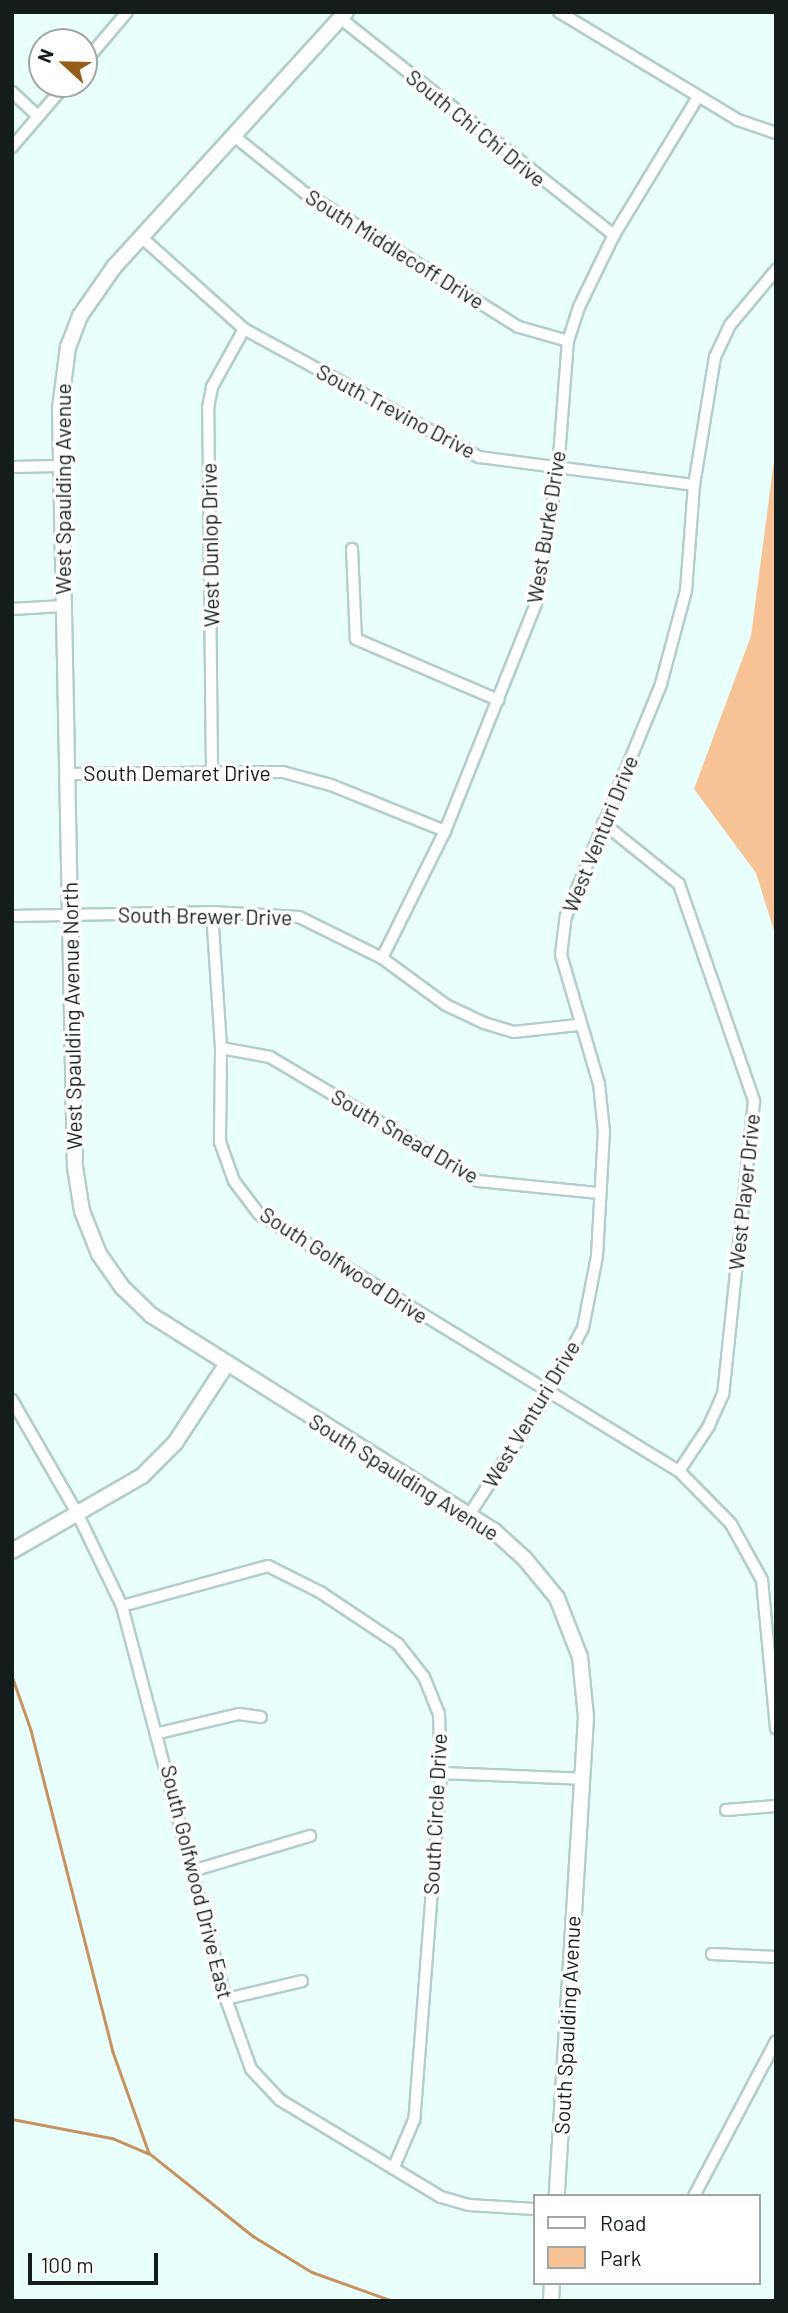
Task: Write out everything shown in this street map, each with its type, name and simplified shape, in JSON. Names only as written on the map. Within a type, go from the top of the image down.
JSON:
[{"type":"street","points":[[98,46],[127,12]]},
{"type":"street","points":[[559,12],[698,97],[753,127],[776,133]]},
{"type":"street","name":"West Spaulding Avenue","points":[[67,774],[61,385],[73,331],[99,286],[141,236],[343,15]]},
{"type":"street","name":"South Chi Chi Drive","points":[[343,15],[614,235]]},
{"type":"street","points":[[12,92],[38,116]]},
{"type":"street","name":"West Burke Drive","points":[[382,958],[445,831],[536,604],[558,470],[568,341],[579,307],[614,235],[698,97]]},
{"type":"street","points":[[12,147],[54,98]]},
{"type":"street","name":"South Middlecoff Drive","points":[[234,136],[305,193],[519,327],[568,341]]},
{"type":"street","name":"South Trevino Drive","points":[[141,236],[244,329],[479,457],[558,470],[694,485]]},
{"type":"street","name":"West Venturi Drive","points":[[469,1515],[548,1394],[583,1328],[597,1256],[604,1132],[599,1084],[578,1025],[561,955],[566,916],[661,684],[686,591],[694,485],[715,356],[730,325],[776,270]]},
{"type":"street","name":"West Dunlop Drive","points":[[212,770],[208,408],[212,387],[244,329]]},
{"type":"street","points":[[12,467],[61,466]]},
{"type":"street","points":[[352,549],[356,639],[498,700]]},
{"type":"street","points":[[12,609],[64,606]]},
{"type":"street","name":"South Demaret Drive","points":[[67,774],[212,770],[283,772],[331,785],[445,831]]},
{"type":"street","name":"West Spaulding Avenue North","points":[[67,774],[75,1167],[82,1211],[99,1254]]},
{"type":"street","name":"West Player Drive","points":[[603,823],[679,884],[754,1101],[723,1394],[709,1426],[679,1471]]},
{"type":"street","name":"South Brewer Drive","points":[[12,916],[212,912],[299,917],[382,958],[446,1005],[484,1023],[514,1032],[578,1025]]},
{"type":"street","name":"South Golfwood Drive","points":[[212,912],[221,1048],[219,1142],[234,1181],[259,1214],[548,1394],[679,1471],[731,1524],[762,1580],[776,1728]]},
{"type":"street","name":"South Snead Drive","points":[[221,1048],[270,1057],[478,1181],[599,1193]]},
{"type":"street","name":"South Spaulding Avenue","points":[[99,1254],[122,1287],[151,1315],[226,1366],[469,1515],[525,1559],[557,1598],[580,1657],[586,1717],[557,2194]]},
{"type":"street","points":[[12,1551],[142,1476],[175,1443],[226,1366]]},
{"type":"street","name":"South Golfwood Drive East","points":[[12,1400],[78,1515],[122,1606],[159,1733],[226,2000],[251,2069],[280,2100],[441,2197],[469,2205],[532,2209]]},
{"type":"street","name":"South Circle Drive","points":[[122,1606],[268,1566],[320,1592],[398,1644],[424,1677],[439,1714],[441,1773],[414,2120],[393,2169]]},
{"type":"street","points":[[159,1733],[239,1714],[261,1717]]},
{"type":"street","points":[[441,1773],[582,1779]]},
{"type":"street","points":[[726,1810],[776,1805]]},
{"type":"street","points":[[195,1870],[310,1836]]},
{"type":"street","points":[[712,1954],[776,1956]]},
{"type":"street","points":[[226,2000],[302,1981]]},
{"type":"street","points":[[695,2194],[775,2048]]},
{"type":"green space","points":[[776,445],[776,937],[756,873],[694,789],[751,636]]},
{"type":"waterway","points":[[12,1676],[31,1730],[113,2052],[149,2153],[253,2236],[312,2272],[393,2301]]},
{"type":"waterway","points":[[12,2119],[112,2138],[148,2153]]}]
